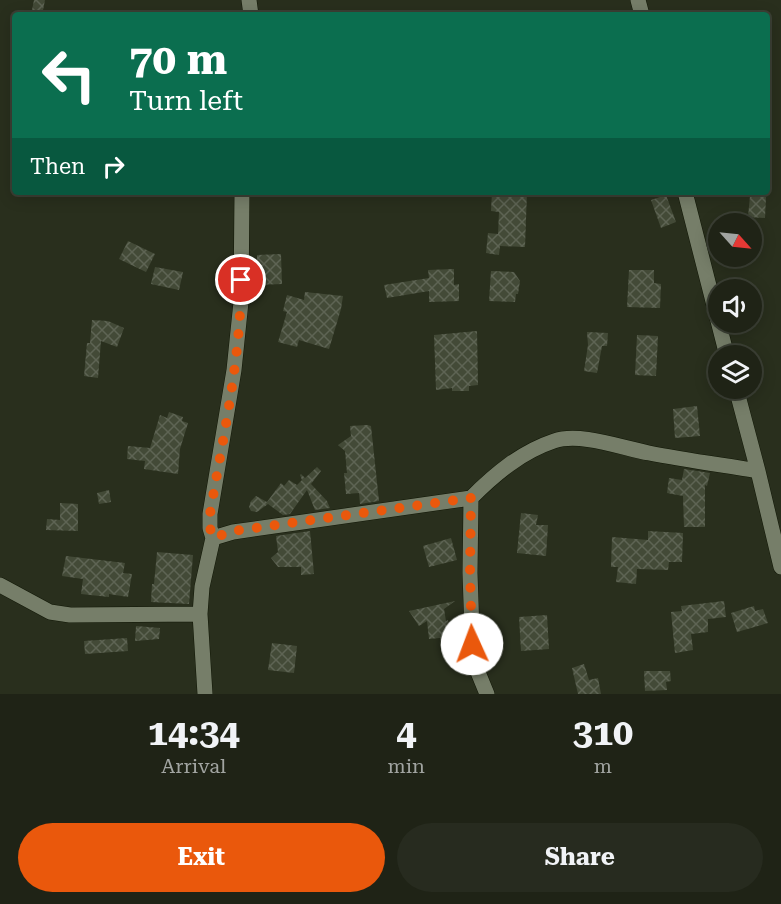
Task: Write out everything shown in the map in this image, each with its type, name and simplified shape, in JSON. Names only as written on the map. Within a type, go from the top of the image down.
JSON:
[{"type":"street","points":[[205,694],[200,614],[202,587],[213,538],[210,514],[234,370],[241,302],[242,195]]},
{"type":"street","points":[[686,195],[724,345]]},
{"type":"street","points":[[739,399],[781,567]]},
{"type":"street","points":[[213,538],[233,531],[471,498],[490,479],[519,457],[556,440],[589,439],[649,453],[758,471]]},
{"type":"street","points":[[471,498],[470,573],[473,660],[487,694]]},
{"type":"street","points":[[0,585],[50,612],[70,615],[200,614]]},
{"type":"building","points":[[34,0],[45,0],[43,12],[32,12]]},
{"type":"building","points":[[492,195],[527,195],[525,247],[500,246],[499,255],[486,253],[488,233],[498,234],[499,212],[491,211]]},
{"type":"building","points":[[666,195],[676,222],[661,228],[651,200]]},
{"type":"building","points":[[750,196],[766,197],[765,218],[762,218],[762,213],[748,213]]},
{"type":"building","points":[[128,241],[155,254],[146,272],[119,259]]},
{"type":"building","points":[[281,254],[282,284],[258,285],[257,279],[253,279],[252,263],[257,263],[257,255]]},
{"type":"building","points":[[155,267],[183,272],[179,290],[151,284]]},
{"type":"building","points":[[454,269],[454,285],[459,284],[459,301],[429,302],[429,291],[387,298],[384,285],[429,278],[428,270]]},
{"type":"building","points":[[629,270],[654,270],[654,283],[661,284],[660,308],[627,307]]},
{"type":"building","points":[[491,271],[514,272],[520,281],[515,302],[489,301]]},
{"type":"building","points":[[305,292],[343,296],[329,349],[299,340],[297,347],[278,342],[287,312],[283,311],[287,295],[304,300]]},
{"type":"building","points":[[92,320],[108,321],[124,328],[117,347],[101,341],[98,378],[84,376]]},
{"type":"building","points":[[477,331],[478,385],[469,386],[469,391],[452,391],[452,388],[436,390],[434,335]]},
{"type":"building","points":[[587,332],[608,333],[607,346],[602,346],[597,373],[584,371],[588,345]]},
{"type":"building","points":[[637,335],[658,336],[656,376],[635,375]]},
{"type":"building","points":[[697,406],[700,436],[675,438],[673,409]]},
{"type":"building","points":[[169,412],[183,417],[182,421],[188,423],[180,449],[178,474],[144,469],[145,461],[127,459],[128,446],[150,448],[160,415],[167,418]]},
{"type":"building","points":[[350,426],[371,426],[379,501],[360,504],[359,493],[346,494],[345,451],[338,445],[351,436]]},
{"type":"building","points":[[317,467],[321,471],[311,484],[327,501],[330,508],[315,510],[307,490],[290,514],[283,515],[268,504],[257,512],[251,511],[249,507],[251,501],[256,496],[267,502],[281,483],[284,486],[289,480],[297,485],[302,480],[301,474],[305,478]]},
{"type":"building","points":[[684,469],[710,473],[707,486],[705,485],[705,527],[684,527],[683,496],[667,493],[669,478],[682,480]]},
{"type":"building","points":[[109,490],[111,502],[99,504],[97,493]]},
{"type":"building","points":[[60,503],[78,504],[78,531],[46,530],[47,519],[60,520]]},
{"type":"building","points":[[521,513],[538,515],[536,525],[548,525],[546,556],[517,553]]},
{"type":"building","points":[[310,531],[314,574],[301,575],[301,567],[278,567],[271,558],[278,552],[276,536]]},
{"type":"building","points":[[648,531],[683,533],[682,562],[669,562],[668,570],[637,569],[636,584],[616,582],[618,567],[611,567],[612,537],[648,540]]},
{"type":"building","points":[[451,538],[457,560],[429,567],[423,546]]},
{"type":"building","points":[[157,552],[193,555],[189,604],[151,602]]},
{"type":"building","points":[[66,556],[125,563],[123,573],[132,574],[128,597],[81,594],[83,579],[62,576]]},
{"type":"building","points":[[455,601],[444,609],[450,637],[429,639],[427,621],[419,626],[409,611]]},
{"type":"building","points":[[724,601],[726,617],[708,619],[708,632],[691,634],[693,650],[675,653],[671,612],[682,611],[681,606]]},
{"type":"building","points":[[754,606],[755,611],[763,609],[768,623],[737,632],[731,613]]},
{"type":"building","points":[[547,615],[549,649],[521,651],[519,617]]},
{"type":"building","points":[[136,626],[160,628],[159,639],[135,641]]},
{"type":"building","points":[[127,638],[128,651],[85,654],[84,641]]},
{"type":"building","points":[[272,643],[297,646],[294,673],[268,670]]},
{"type":"building","points":[[584,664],[589,680],[598,678],[601,694],[578,694],[572,668]]},
{"type":"building","points":[[644,671],[670,671],[671,681],[666,682],[667,690],[645,691]]},
{"type":"route","points":[[241,280],[234,370],[210,514],[213,538],[233,531],[471,498],[472,644]]}]
